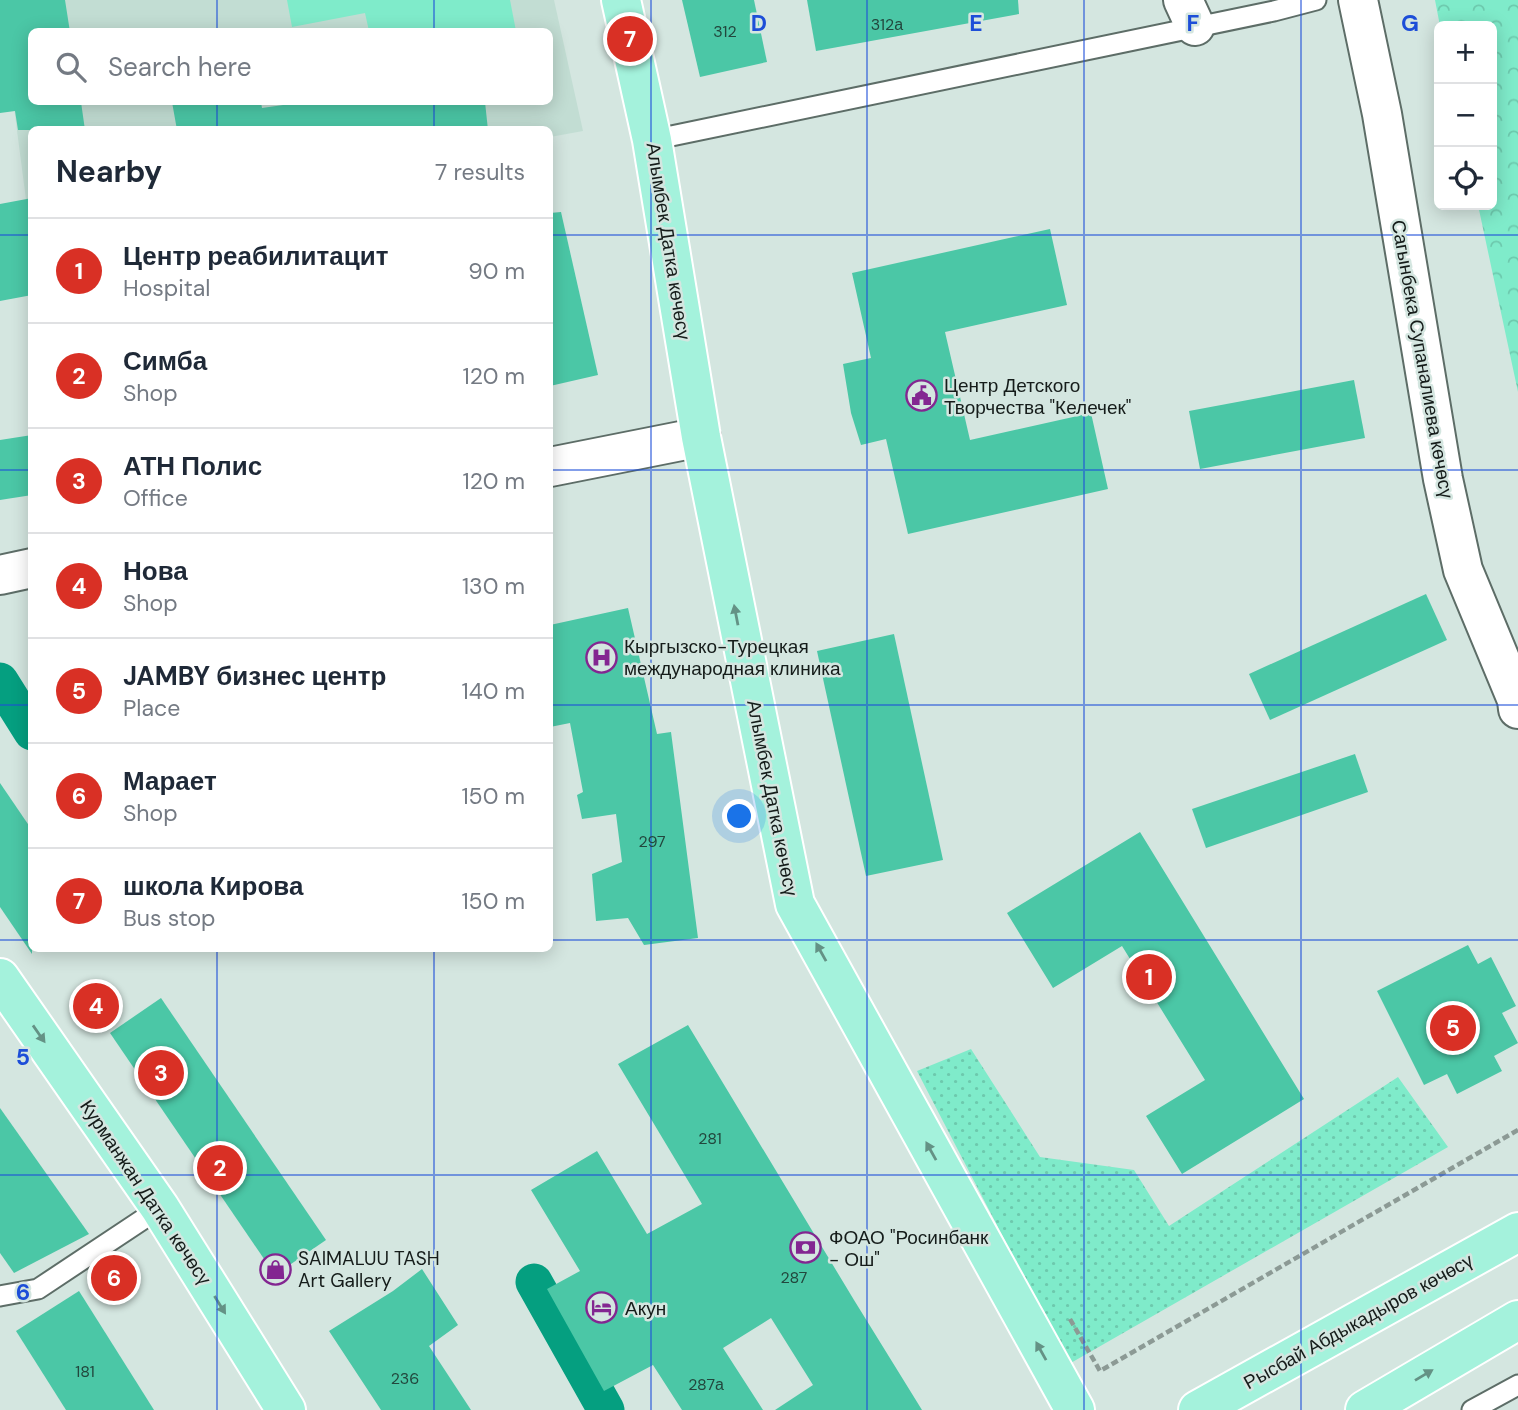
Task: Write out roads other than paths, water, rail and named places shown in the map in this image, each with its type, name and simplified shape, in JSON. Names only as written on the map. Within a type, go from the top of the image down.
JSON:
[{"type":"main road","name":"Алымбек Датка көчөсү","points":[[621,0],[652,140],[701,438],[795,904],[1075,1410]]},
{"type":"main road","name":"Курманжан Датка көчөсү","points":[[0,978],[160,1208],[286,1410]]},
{"type":"main road","name":"Рысбай Абдыкадыров көчөсү","points":[[1198,1410],[1518,1232]]},
{"type":"main road","points":[[1365,1410],[1518,1320]]},
{"type":"street","name":"Сагынбека Супаналиева көчөсү","points":[[1358,0],[1382,114],[1443,479],[1463,570],[1517,700],[1518,709]]},
{"type":"street","points":[[553,466],[701,438]]},
{"type":"street","points":[[0,575],[28,570]]},
{"type":"lane","points":[[652,140],[1189,13],[1274,11],[1316,0]]},
{"type":"lane","points":[[0,1296],[38,1289],[160,1208]]},
{"type":"lane","points":[[1472,1410],[1518,1385]]},
{"type":"waterway","points":[[0,681],[28,726]]},
{"type":"waterway","points":[[534,1282],[606,1410]]},
{"type":"place","name":"школа Кирова","points":[[630,39]]},
{"type":"place","name":"Центр Детского Творчества \"Келечек\"","points":[[921,396]]},
{"type":"place","name":"Кыргызско-Турецкая международная клиника","points":[[601,657]]},
{"type":"place","name":"Центр реабилитацит","points":[[1149,977]]},
{"type":"place","name":"Нова","points":[[96,1006]]},
{"type":"place","name":"JAMBY бизнес центр","points":[[1453,1028]]},
{"type":"place","name":"АТН Полис","points":[[161,1073]]},
{"type":"place","name":"Симба","points":[[220,1168]]},
{"type":"place","name":"ФОАО \"Росинбанк - Ош\"","points":[[806,1248]]},
{"type":"place","name":"SAIMALUU TASH Art Gallery","points":[[275,1269]]},
{"type":"place","name":"Марает","points":[[114,1278]]},
{"type":"place","name":"Акун","points":[[602,1308]]}]
